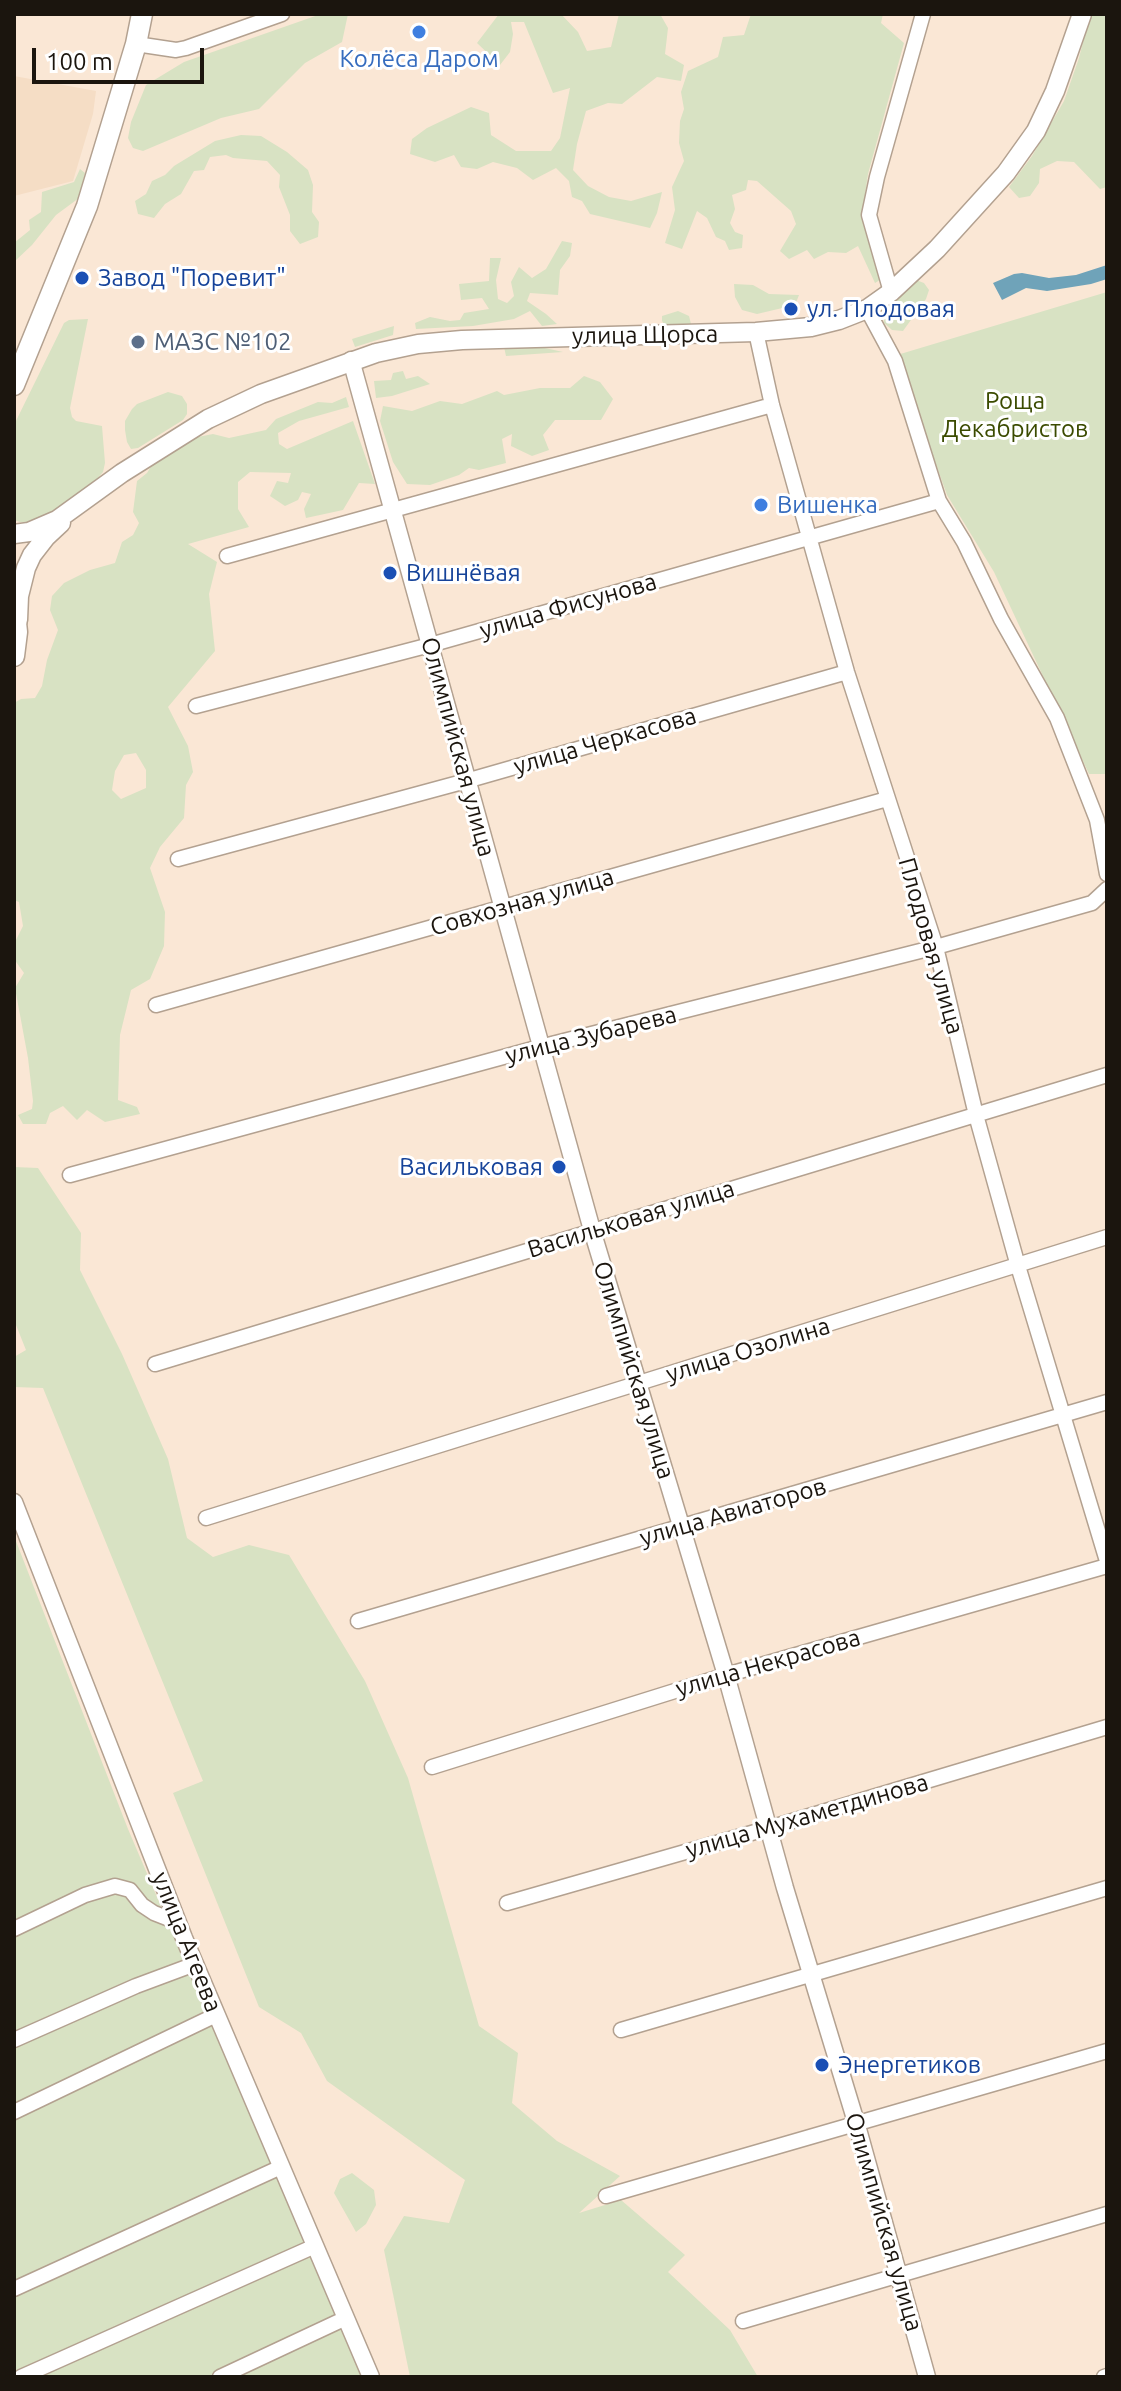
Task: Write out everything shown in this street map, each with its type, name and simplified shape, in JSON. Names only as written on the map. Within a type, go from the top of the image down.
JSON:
[{"type":"main road","points":[[14,385],[87,206],[136,44],[142,14]]},
{"type":"main road","name":"улица Щорса","points":[[87,500],[208,419],[261,394],[351,360],[418,344],[462,340],[756,332],[811,327],[867,309],[891,292],[937,249],[1006,173],[1036,131],[1055,91],[1082,14]]},
{"type":"main road","points":[[14,534],[41,528],[87,500]]},
{"type":"main road","points":[[14,656],[21,581],[32,555],[46,537],[87,500]]},
{"type":"main road","points":[[14,604],[17,632]]},
{"type":"street","points":[[136,44],[176,50],[186,48],[282,14]]},
{"type":"street","points":[[891,292],[869,215],[923,14]]},
{"type":"street","points":[[867,309],[895,361],[939,501],[1057,718],[1097,820],[1107,874]]},
{"type":"street","name":"Плодовая улица","points":[[756,332],[772,405],[847,672],[936,947],[976,1115],[1107,1563]]},
{"type":"street","name":"Олимпийская улица","points":[[351,360],[592,1230],[726,1675],[927,2377]]},
{"type":"street","points":[[227,556],[772,405]]},
{"type":"street","name":"улица Фисунова","points":[[196,706],[430,645],[939,501]]},
{"type":"street","name":"улица Черкасова","points":[[178,859],[466,781],[847,672]]},
{"type":"street","name":"Совхозная улица","points":[[156,1005],[887,799]]},
{"type":"street","name":"улица Зубарева","points":[[70,1175],[540,1047],[936,947],[1092,903],[1107,889]]},
{"type":"street","name":"Васильковая улица","points":[[155,1364],[1107,1075]]},
{"type":"street","name":"улица Озолина","points":[[206,1518],[1107,1237]]},
{"type":"street","name":"улица Авиаторов","points":[[358,1621],[1107,1402]]},
{"type":"street","name":"улица Агеева","points":[[14,1502],[177,1922],[371,2377]]},
{"type":"street","name":"улица Некрасова","points":[[432,1767],[726,1675],[1107,1563]]},
{"type":"street","name":"улица Мухаметдинова","points":[[507,1903],[1107,1727]]},
{"type":"street","points":[[14,1929],[85,1895],[115,1886],[130,1890],[142,1905],[177,1922]]},
{"type":"street","points":[[621,2030],[1107,1888]]},
{"type":"street","points":[[14,2040],[136,1986],[195,1964]]},
{"type":"street","points":[[14,2112],[216,2015]]},
{"type":"street","points":[[606,2196],[1107,2051]]},
{"type":"street","points":[[14,2289],[281,2167]]},
{"type":"street","points":[[743,2321],[1107,2214]]},
{"type":"street","points":[[21,2377],[315,2246]]},
{"type":"street","points":[[220,2377],[346,2318]]},
{"type":"shaded area","points":[[14,76],[96,91],[93,114],[73,181],[14,196]]},
{"type":"green space","points":[[321,14],[348,14],[342,42],[305,63],[259,109],[221,118],[143,151],[133,148],[128,138],[131,122],[146,85],[184,62]]},
{"type":"green space","points":[[499,14],[561,14],[578,32],[587,51],[611,47],[619,14],[660,14],[668,28],[665,54],[684,65],[681,81],[657,77],[622,104],[608,103],[586,111],[573,170],[588,186],[609,197],[631,201],[662,192],[650,228],[590,214],[582,201],[572,197],[569,181],[556,168],[533,180],[517,168],[493,162],[477,169],[461,167],[454,155],[435,162],[410,154],[412,139],[427,128],[471,107],[489,113],[491,135],[516,151],[551,151],[560,138],[570,88],[553,93],[524,22],[511,22],[510,52],[500,65],[477,43]]},
{"type":"green space","points":[[751,14],[883,14],[881,23],[904,43],[868,174],[863,208],[883,278],[875,283],[858,246],[846,253],[828,252],[814,259],[807,250],[789,259],[780,251],[796,224],[791,211],[757,181],[748,180],[746,190],[732,195],[735,209],[730,223],[735,232],[743,235],[742,248],[729,250],[725,241],[716,237],[707,218],[697,211],[682,249],[665,243],[675,210],[672,187],[684,161],[679,143],[684,109],[681,92],[688,71],[718,57],[723,37],[744,35]]},
{"type":"green space","points":[[1090,14],[1107,14],[1107,187],[1100,189],[1074,162],[1057,161],[1040,169],[1039,183],[1030,196],[1019,198],[1009,187],[1032,156],[1064,101]]},
{"type":"green space","points":[[241,135],[261,136],[308,170],[313,185],[312,212],[319,222],[318,237],[300,244],[290,231],[290,215],[279,187],[280,175],[267,161],[226,155],[210,157],[204,170],[194,171],[181,194],[165,204],[154,218],[138,214],[135,201],[146,194],[152,181],[215,141]]},
{"type":"green space","points":[[80,169],[85,173],[79,198],[56,215],[14,262],[14,243],[30,230],[29,220],[41,212],[42,192],[74,182]]},
{"type":"green space","points":[[562,241],[572,243],[570,256],[560,270],[558,295],[530,293],[527,301],[557,324],[542,326],[530,311],[514,319],[473,326],[416,329],[415,323],[430,317],[460,320],[464,313],[489,309],[482,298],[461,300],[459,284],[489,281],[490,258],[501,258],[496,280],[498,299],[507,303],[514,296],[511,282],[519,267],[532,278],[546,269]]},
{"type":"green space","points":[[916,280],[924,283],[929,290],[926,299],[903,331],[892,330],[884,323],[883,306]]},
{"type":"green space","points":[[734,284],[753,285],[769,294],[799,295],[795,305],[757,314],[742,310],[735,297]]},
{"type":"green space","name":"Роща Декабристов","points":[[1107,292],[1107,774],[1089,774],[994,572],[947,495],[897,355]]},
{"type":"green space","points":[[678,311],[689,316],[691,324],[665,326],[662,316]]},
{"type":"green space","points":[[88,319],[70,408],[76,421],[102,426],[103,472],[45,517],[28,523],[14,520],[14,425],[64,323]]},
{"type":"green space","points":[[394,326],[393,335],[355,347],[352,339]]},
{"type":"green space","points":[[504,347],[545,348],[563,352],[506,356]]},
{"type":"green space","points":[[403,371],[406,379],[418,376],[430,384],[376,398],[374,381],[391,380],[393,373]]},
{"type":"green space","points":[[584,376],[600,382],[613,399],[601,420],[555,420],[543,435],[549,450],[532,456],[511,446],[512,434],[502,439],[506,463],[479,470],[469,468],[459,475],[430,485],[407,484],[393,462],[380,421],[383,406],[412,411],[440,401],[462,404],[497,391],[504,395],[540,388],[570,388]]},
{"type":"green space","points":[[168,392],[182,396],[187,404],[187,414],[183,420],[138,448],[131,449],[127,442],[125,421],[132,409]]},
{"type":"green space","points":[[346,397],[349,407],[299,421],[278,433],[279,444],[287,449],[353,421],[375,484],[359,483],[343,510],[306,518],[304,509],[311,494],[302,492],[298,500],[285,506],[270,496],[277,481],[288,483],[291,473],[250,472],[238,482],[238,509],[249,527],[188,544],[217,562],[209,594],[215,651],[168,707],[188,746],[193,772],[186,785],[184,818],[160,847],[150,868],[165,912],[164,946],[150,979],[131,990],[120,1035],[118,1100],[137,1107],[140,1114],[105,1122],[87,1110],[77,1120],[63,1106],[50,1113],[46,1124],[23,1124],[18,1115],[32,1109],[33,1101],[15,988],[24,973],[14,959],[14,944],[23,926],[19,902],[14,900],[14,703],[35,698],[42,686],[58,630],[50,610],[52,596],[64,583],[90,570],[115,563],[122,542],[133,535],[139,523],[133,512],[137,481],[153,463],[198,437],[213,434],[229,438],[266,430],[276,419],[318,402],[332,403]],"holes":[[[136,753],[146,770],[146,788],[121,799],[112,790],[115,771],[124,755]]]},
{"type":"green space","points":[[14,1167],[38,1168],[81,1233],[80,1270],[122,1354],[168,1459],[187,1538],[213,1557],[249,1545],[289,1555],[365,1681],[408,1778],[479,2026],[518,2053],[512,2103],[557,2141],[620,2176],[579,2213],[621,2200],[685,2255],[668,2272],[730,2330],[758,2377],[410,2377],[384,2250],[404,2216],[449,2223],[465,2180],[327,2081],[301,2033],[259,2007],[173,1793],[203,1781],[43,1388],[14,1387],[14,1357],[26,1350],[14,1320]]},
{"type":"green space","points":[[14,1536],[128,1829],[362,2377],[14,2377]]},
{"type":"green space","points":[[352,2173],[374,2190],[376,2205],[366,2224],[356,2232],[334,2193],[340,2179]]},
{"type":"water","points":[[1107,265],[1107,279],[1047,291],[1026,288],[1002,300],[993,283],[1014,274],[1049,278],[1076,275]]},
{"type":"place","name":"Колёса Даром","points":[[419,32]]},
{"type":"place","name":"Завод \"Поревит\"","points":[[82,278]]},
{"type":"place","name":"ул. Плодовая","points":[[791,309]]},
{"type":"place","name":"МАЗС №102","points":[[138,342]]},
{"type":"place","name":"Вишенка","points":[[761,505]]},
{"type":"place","name":"Вишнёвая","points":[[390,573]]},
{"type":"place","name":"Васильковая","points":[[559,1167]]},
{"type":"place","name":"Энергетиков","points":[[822,2065]]}]
